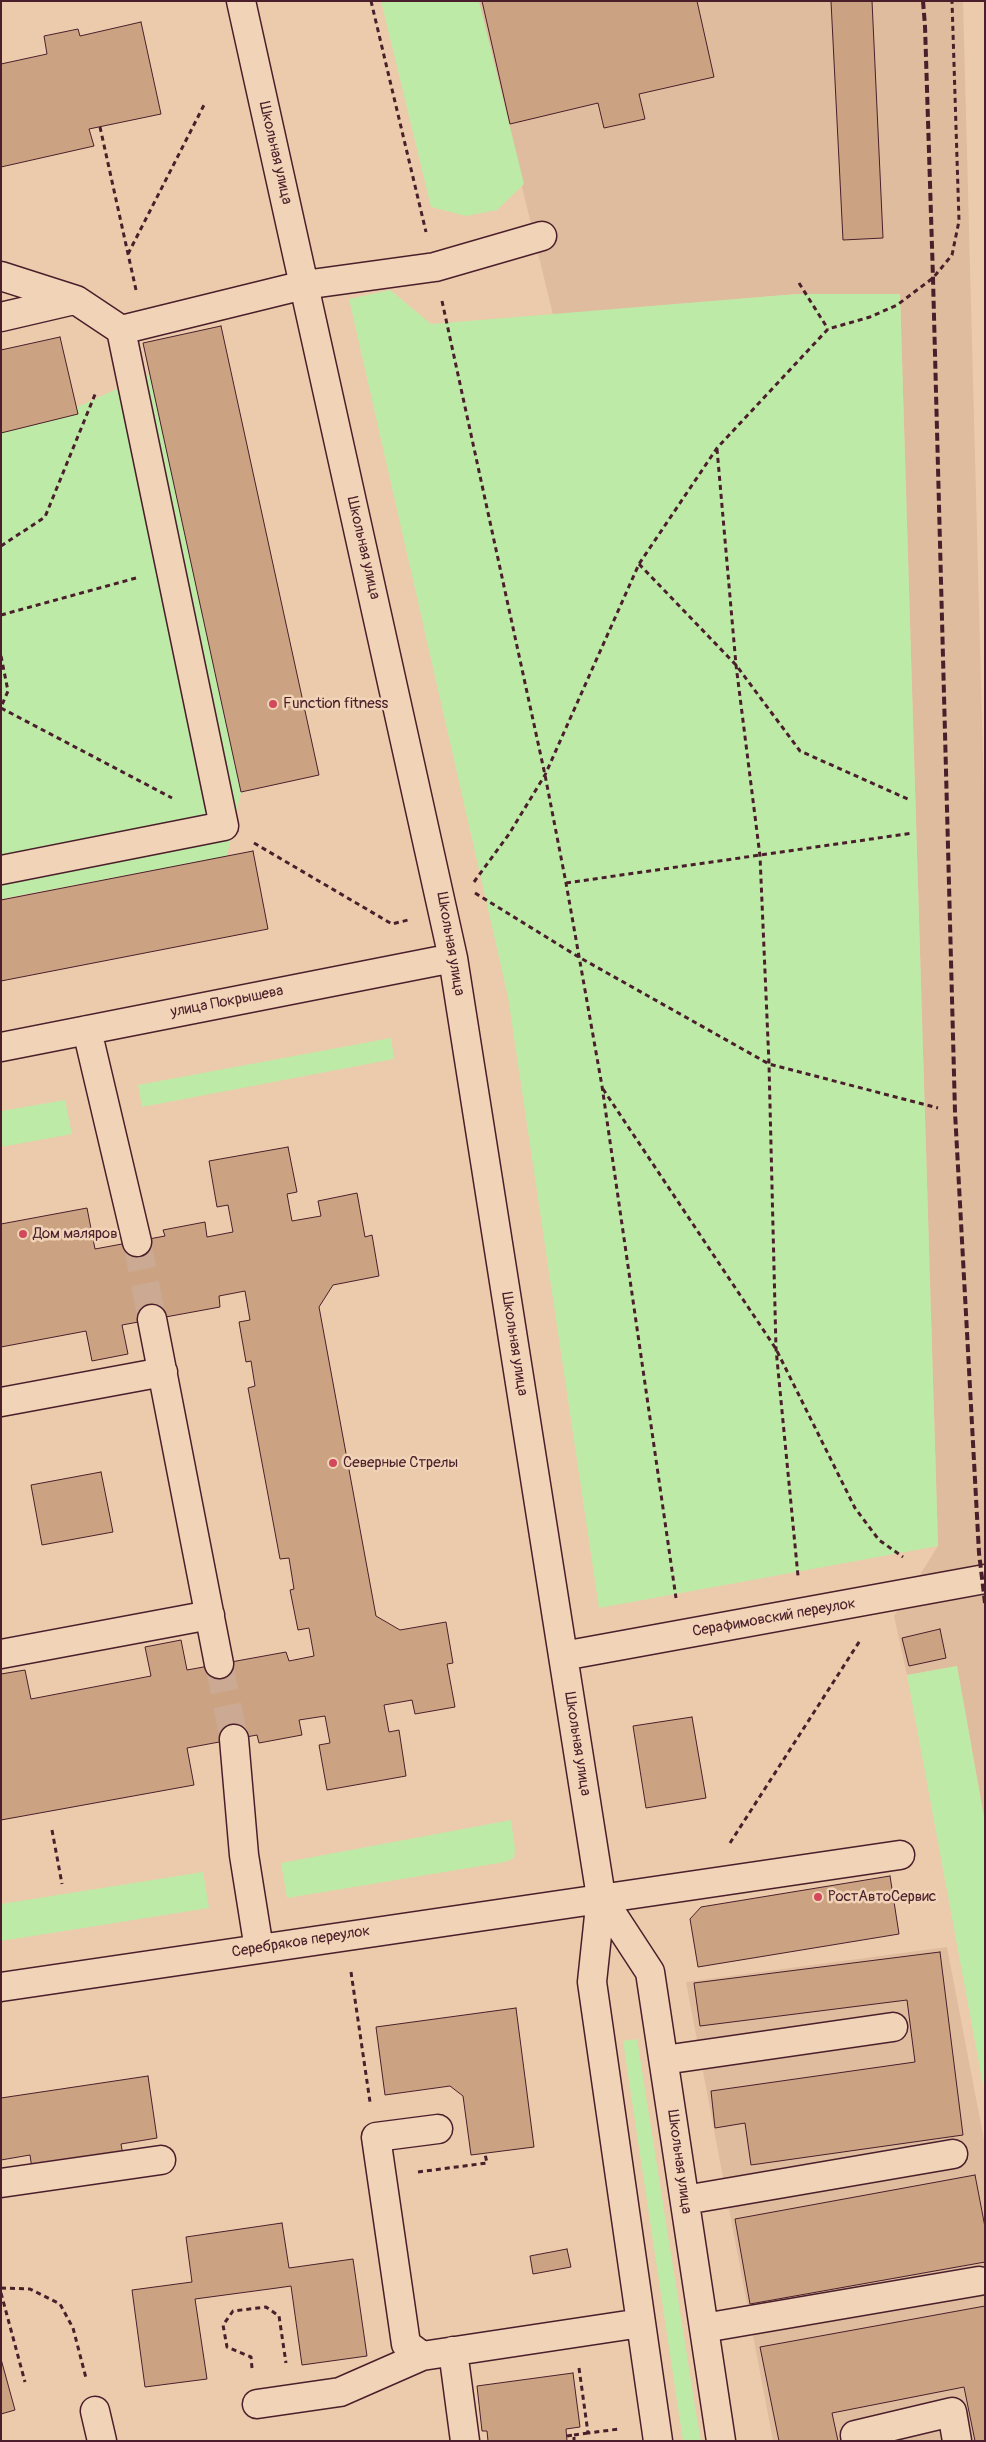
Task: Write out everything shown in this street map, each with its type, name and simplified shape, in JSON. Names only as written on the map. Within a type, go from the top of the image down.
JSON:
[{"type":"street","name":"Школьная улица","points":[[241,1],[453,958],[601,1898],[592,1982],[658,2441]]},
{"type":"street","points":[[1,276],[76,300],[132,327],[304,285],[435,267],[542,236]]},
{"type":"street","points":[[1,317],[76,300]]},
{"type":"street","points":[[1,870],[224,826],[171,569],[132,327]]},
{"type":"street","name":"улица Покрышева","points":[[1,1047],[453,958]]},
{"type":"street","points":[[88,1030],[137,1242]]},
{"type":"street","points":[[152,1319],[219,1664]]},
{"type":"street","points":[[1,1402],[163,1372]]},
{"type":"street","name":"Серафимовский переулок","points":[[563,1656],[985,1580]]},
{"type":"street","points":[[1,1654],[210,1615]]},
{"type":"street","points":[[234,1739],[244,1855],[259,1949]]},
{"type":"street","name":"Серебряков переулок","points":[[1,1987],[705,1882],[900,1855]]},
{"type":"street","name":"Школьная улица","points":[[601,1898],[650,1972],[720,2441]]},
{"type":"street","points":[[664,2060],[893,2028]]},
{"type":"street","points":[[422,2356],[406,2344],[376,2137],[438,2129]]},
{"type":"street","points":[[684,2200],[953,2154]]},
{"type":"street","points":[[1,2183],[161,2160]]},
{"type":"street","points":[[704,2328],[979,2281]]},
{"type":"street","points":[[257,2404],[340,2392],[422,2356],[641,2324]]},
{"type":"street","points":[[453,2351],[465,2441]]},
{"type":"street","points":[[95,2411],[102,2441]]},
{"type":"street","points":[[856,2441],[855,2435],[952,2412],[958,2441]]},
{"type":"path","points":[[371,1],[435,267],[545,776],[566,884],[577,956],[602,1086],[676,1602]]},
{"type":"path","points":[[938,1108],[770,1064],[577,956],[469,889],[510,834],[545,776],[639,564],[717,448],[828,329],[870,317],[897,305],[933,278],[952,255],[959,221],[952,1]]},
{"type":"path","points":[[128,255],[204,105]]},
{"type":"path","points":[[100,127],[128,255],[132,327]]},
{"type":"path","points":[[799,282],[828,329]]},
{"type":"path","points":[[1,546],[45,517],[100,383]]},
{"type":"path","points":[[717,448],[736,665],[760,856],[770,1064],[776,1349],[798,1578]]},
{"type":"path","points":[[639,564],[736,665],[800,750],[910,800]]},
{"type":"path","points":[[1,614],[171,569]]},
{"type":"path","points":[[1,656],[8,691],[1,707]]},
{"type":"path","points":[[566,884],[913,833]]},
{"type":"path","points":[[602,1086],[776,1349],[855,1508],[880,1540],[907,1559]]},
{"type":"path","points":[[705,1882],[861,1639]]},
{"type":"path","points":[[52,1830],[62,1884]]},
{"type":"path","points":[[351,1972],[376,2137]]},
{"type":"path","points":[[382,2177],[487,2163],[485,2154]]},
{"type":"path","points":[[1,2288],[30,2288],[60,2304],[73,2328],[95,2411]]},
{"type":"path","points":[[1,2293],[25,2382]]},
{"type":"path","points":[[257,2404],[251,2357],[227,2347],[223,2324],[233,2311],[266,2307],[279,2316],[291,2399]]},
{"type":"path","points":[[575,2333],[588,2433]]},
{"type":"path","points":[[567,2436],[619,2429]]},
{"type":"path","points":[[574,2435],[574,2441]]},
{"type":"shaded area","points":[[477,1],[963,1],[985,835],[985,1823],[957,1666],[907,1675],[894,1616],[938,1546],[900,294],[797,294],[553,315]]},
{"type":"shaded area","points":[[947,1947],[985,2145],[985,2441],[773,2441],[686,1982]]},
{"type":"green space","points":[[381,1],[479,1],[524,184],[497,210],[466,216],[431,207]]},
{"type":"green space","points":[[390,290],[431,324],[797,294],[900,294],[938,1546],[599,1608],[508,997],[349,299]]},
{"type":"green space","points":[[150,374],[241,792],[227,856],[1,899],[1,433],[42,423]]},
{"type":"green space","points":[[391,1038],[394,1059],[142,1107],[138,1085]]},
{"type":"green space","points":[[65,1100],[72,1134],[1,1147],[1,1111]]},
{"type":"green space","points":[[957,1666],[985,1823],[985,2096],[907,1675]]},
{"type":"green space","points":[[511,1820],[515,1849],[514,1858],[505,1862],[287,1898],[281,1863]]},
{"type":"green space","points":[[203,1872],[209,1908],[1,1941],[1,1904]]},
{"type":"green space","points":[[637,2039],[701,2441],[683,2441],[623,2041]]},
{"type":"building","points":[[482,1],[697,1],[714,77],[639,94],[645,119],[604,128],[598,103],[510,124]]},
{"type":"building","points":[[831,1],[872,1],[883,238],[843,240]]},
{"type":"building","points":[[141,22],[161,114],[89,129],[94,146],[1,167],[1,64],[47,54],[44,36],[78,29],[80,36]]},
{"type":"building","points":[[221,326],[319,775],[241,792],[143,343]]},
{"type":"building","points":[[60,337],[78,414],[1,433],[1,350]]},
{"type":"building","points":[[253,851],[268,929],[1,981],[1,900]]},
{"type":"building","points":[[288,1147],[297,1192],[287,1194],[292,1221],[321,1216],[318,1201],[357,1193],[365,1237],[372,1235],[379,1276],[333,1285],[319,1307],[376,1616],[400,1630],[446,1622],[453,1663],[447,1664],[455,1707],[415,1714],[412,1700],[384,1705],[389,1732],[399,1730],[406,1776],[327,1790],[319,1745],[330,1743],[325,1716],[299,1720],[302,1735],[259,1743],[257,1735],[187,1748],[194,1785],[1,1820],[1,1674],[25,1670],[31,1699],[151,1676],[145,1647],[181,1640],[187,1670],[286,1652],[289,1661],[314,1656],[309,1628],[298,1630],[290,1590],[294,1589],[289,1558],[280,1559],[248,1388],[255,1386],[251,1361],[246,1362],[239,1322],[250,1320],[245,1291],[219,1296],[220,1307],[122,1325],[128,1354],[92,1361],[86,1331],[1,1347],[1,1224],[87,1208],[95,1249],[165,1236],[163,1230],[205,1222],[207,1237],[233,1232],[228,1205],[217,1207],[209,1161]]},
{"type":"building","points":[[101,1472],[113,1532],[42,1545],[31,1485]]},
{"type":"building","points":[[940,1629],[946,1658],[909,1666],[902,1638]]},
{"type":"building","points":[[692,1717],[706,1798],[646,1808],[633,1726]]},
{"type":"building","points":[[890,1876],[899,1934],[698,1967],[690,1919],[701,1907]]},
{"type":"building","points":[[940,1952],[963,2135],[751,2165],[745,2123],[715,2128],[711,2091],[915,2062],[907,2000],[700,2026],[694,1983]]},
{"type":"building","points":[[516,2008],[534,2147],[471,2155],[463,2096],[450,2086],[385,2095],[376,2027]]},
{"type":"building","points":[[148,2076],[157,2138],[121,2144],[123,2155],[32,2169],[30,2155],[1,2160],[1,2098]]},
{"type":"building","points":[[975,2175],[985,2227],[985,2262],[750,2304],[735,2219]]},
{"type":"building","points":[[282,2223],[289,2268],[353,2259],[367,2356],[302,2365],[291,2286],[195,2299],[207,2379],[145,2387],[132,2290],[192,2282],[186,2237]]},
{"type":"building","points":[[567,2249],[571,2267],[533,2274],[530,2256]]},
{"type":"building","points":[[985,2306],[985,2441],[975,2441],[964,2387],[832,2413],[838,2441],[779,2441],[760,2347]]},
{"type":"building","points":[[1,2359],[15,2410],[1,2414]]},
{"type":"building","points":[[573,2373],[580,2427],[566,2429],[567,2441],[488,2441],[487,2431],[482,2431],[477,2386]]},
{"type":"tunnel","points":[[137,1242],[152,1319]]},
{"type":"tunnel","points":[[219,1664],[234,1739]]},
{"type":"railway","points":[[923,1],[933,278],[955,1112],[979,1553],[985,1603]]},
{"type":"place","name":"Function fitness","points":[[273,704]]},
{"type":"place","name":"Дом маляров","points":[[23,1234]]},
{"type":"place","name":"Северные Стрелы","points":[[333,1463]]},
{"type":"place","name":"РостАвтоСервис","points":[[818,1897]]}]
